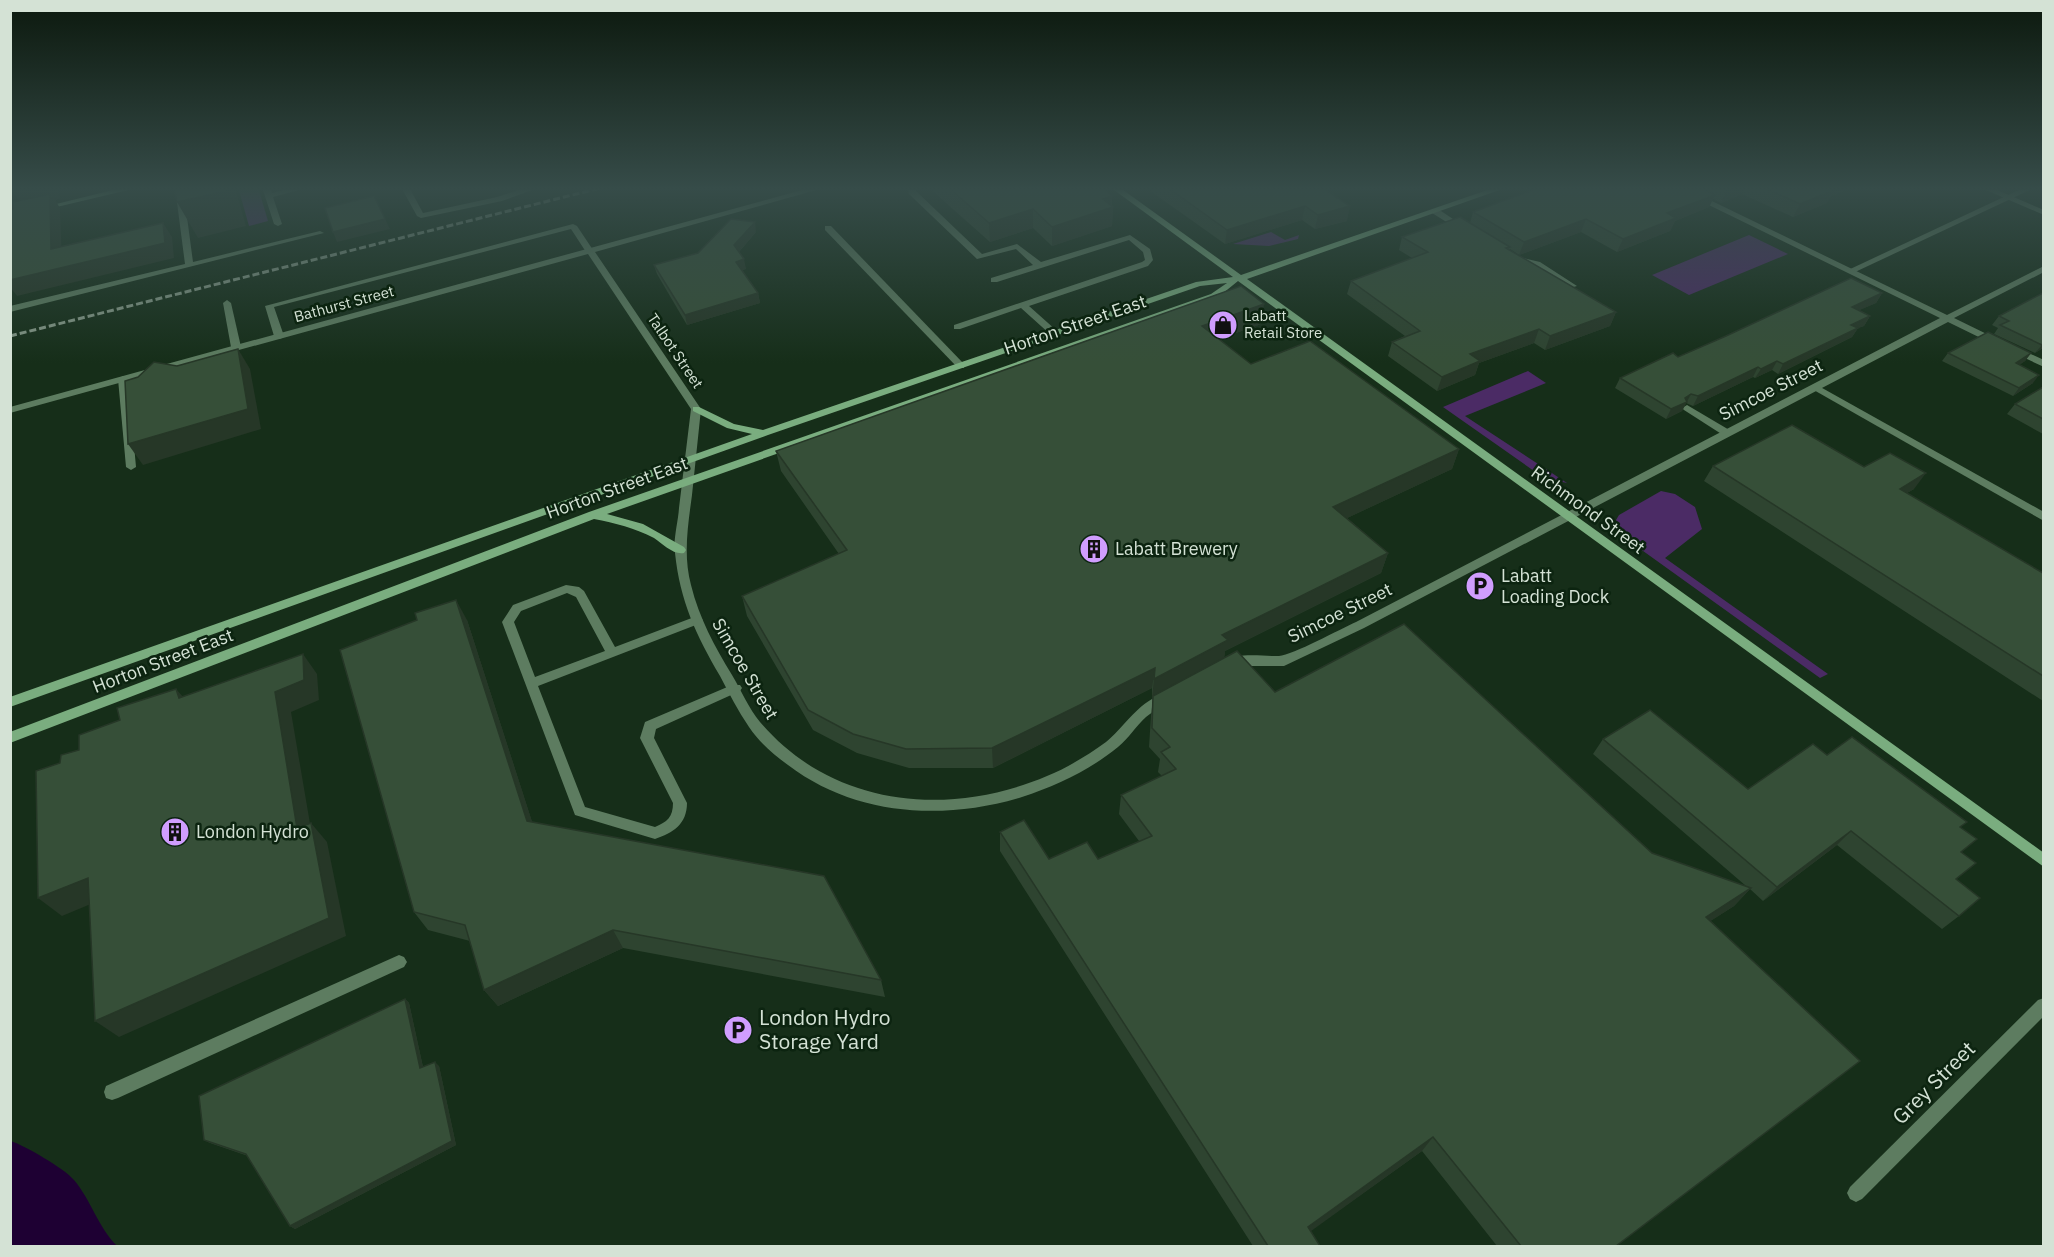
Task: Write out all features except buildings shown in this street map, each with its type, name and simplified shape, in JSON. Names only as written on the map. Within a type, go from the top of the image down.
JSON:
[{"type":"main road","name":"Richmond Street","points":[[1193,246],[2043,861]]},
{"type":"main road","name":"Horton Street East","points":[[10,702],[764,433],[1054,333],[1199,284],[1238,279],[1335,246]]},
{"type":"main road","name":"Horton Street East","points":[[10,738],[593,515],[1214,296],[1238,279]]},
{"type":"main road","points":[[696,409],[731,426],[764,433]]},
{"type":"main road","points":[[593,515],[634,523],[654,532],[680,550]]},
{"type":"street","points":[[187,246],[189,265]]},
{"type":"street","points":[[10,309],[268,246]]},
{"type":"street","name":"Talbot Street","points":[[279,336],[269,306],[498,246]]},
{"type":"street","name":"Talbot Street","points":[[586,246],[696,409],[688,481]]},
{"type":"street","name":"Bathurst Street","points":[[10,410],[605,246]]},
{"type":"street","points":[[845,246],[961,366]]},
{"type":"street","points":[[968,246],[980,257],[1017,246],[1040,266]]},
{"type":"street","points":[[994,280],[1103,246]]},
{"type":"street","points":[[957,327],[1144,264],[1149,260],[1147,251],[1141,246]]},
{"type":"street","points":[[1798,246],[2043,364]]},
{"type":"street","points":[[1850,271],[1904,246]]},
{"type":"street","points":[[1506,254],[1515,259],[1537,264],[1573,286]]},
{"type":"street","name":"Simcoe Street","points":[[1215,672],[1236,661],[1284,661],[1406,601],[2043,268]]},
{"type":"street","points":[[227,303],[237,347]]},
{"type":"street","points":[[1023,305],[1054,333]]},
{"type":"street","points":[[123,379],[132,467]]},
{"type":"street","points":[[1815,387],[2043,517]]},
{"type":"street","points":[[1687,408],[1727,433]]},
{"type":"street","name":"Simcoe Street","points":[[688,481],[680,550],[685,585],[702,634],[736,688],[754,724],[765,738],[792,762],[849,793],[890,803],[938,808],[999,799],[1037,787],[1073,770],[1120,738],[1142,713],[1173,695]]},
{"type":"street","points":[[612,653],[580,594],[575,590],[566,589],[516,608],[508,622],[580,812],[655,833],[677,822],[681,812],[680,803],[647,738],[647,731],[650,726],[736,688]]},
{"type":"street","points":[[531,684],[697,620]]},
{"type":"street","points":[[112,1092],[399,962]]},
{"type":"street","name":"Grey Street","points":[[1856,1193],[2043,1005]]},
{"type":"shaded area","points":[[1723,246],[1771,246],[1788,254],[1689,295],[1652,275]]},
{"type":"shaded area","points":[[1528,371],[1546,383],[1465,416],[1567,483],[1544,478],[1443,407]]},
{"type":"shaded area","points":[[1661,491],[1675,494],[1695,507],[1702,529],[1665,558],[1828,674],[1820,678],[1625,538],[1618,529],[1616,520],[1619,515]]},
{"type":"shaded area","points":[[11,1141],[44,1158],[74,1180],[110,1239],[117,1246],[11,1246]]},
{"type":"railway","points":[[10,336],[370,246]]},
{"type":"place","name":"Labatt Retail Store","points":[[1223,325]]},
{"type":"place","name":"Labatt Brewery","points":[[1094,549]]},
{"type":"place","name":"Labatt Loading Dock","points":[[1480,586]]},
{"type":"place","name":"London Hydro","points":[[175,832]]},
{"type":"place","name":"London Hydro Storage Yard","points":[[738,1030]]}]
